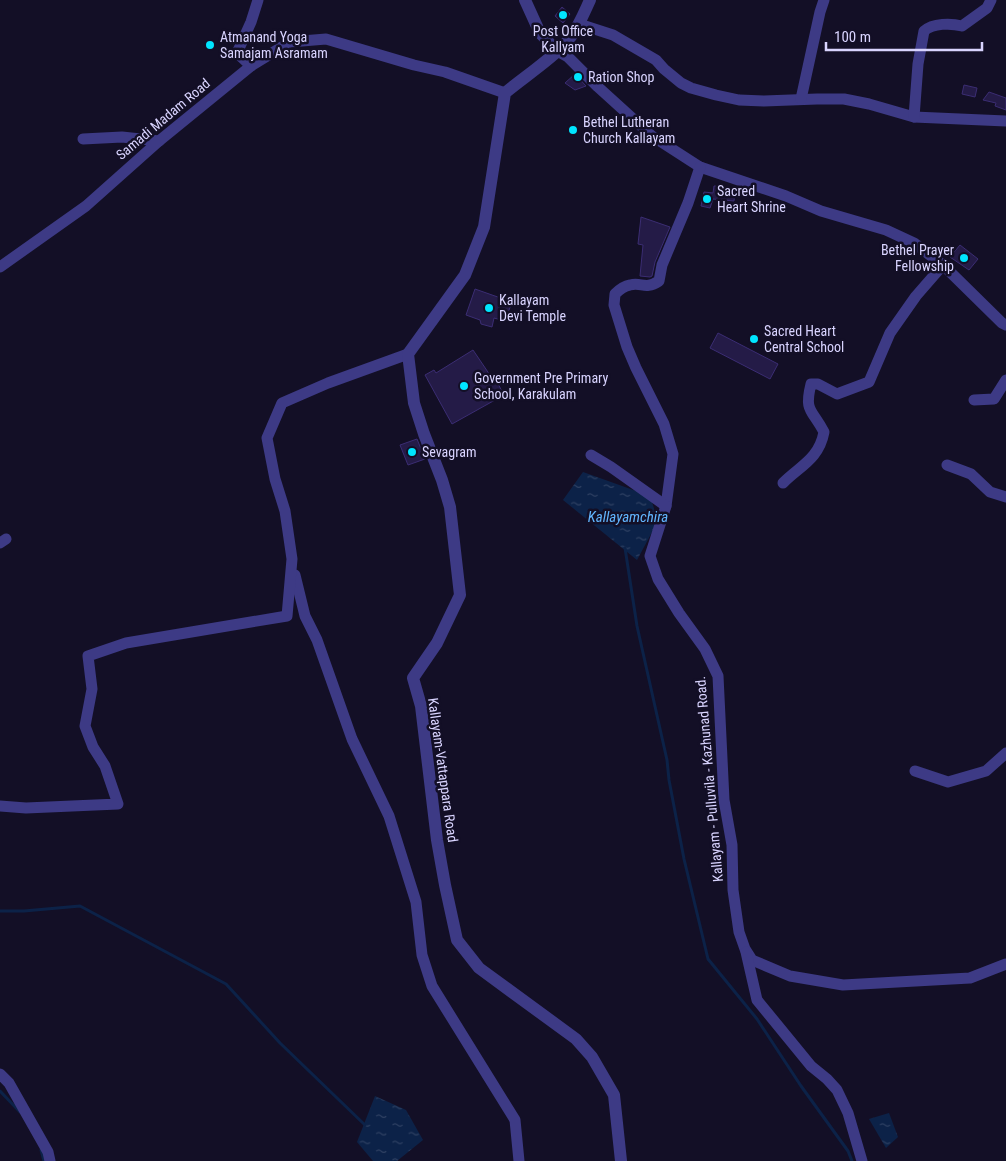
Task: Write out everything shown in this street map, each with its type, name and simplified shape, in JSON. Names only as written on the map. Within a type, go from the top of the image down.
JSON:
[{"type":"street","points":[[251,66],[236,53],[251,22],[258,0]]},
{"type":"street","points":[[525,0],[540,33],[652,136],[700,167],[786,196],[821,211],[886,230],[914,243],[943,265],[1006,325]]},
{"type":"street","points":[[519,1161],[516,1120],[432,986],[422,955],[416,902],[390,816],[352,738],[317,640],[305,616],[298,596],[284,511],[275,479],[267,438],[282,403],[328,383],[408,354],[465,275],[484,227],[504,93],[558,51],[579,24],[590,0]]},
{"type":"street","points":[[801,99],[824,0]]},
{"type":"street","points":[[914,117],[918,64],[924,31],[928,27],[954,24],[962,26],[987,8],[991,0]]},
{"type":"street","points":[[579,24],[613,35],[656,60],[681,83],[691,88],[738,100],[844,99],[914,117],[1006,121]]},
{"type":"street","name":"Samadi Madam Road","points":[[0,266],[86,206],[159,141],[251,66],[290,42],[326,39],[414,65],[453,74],[504,93]]},
{"type":"street","points":[[83,140],[122,137],[159,141]]},
{"type":"street","name":"Kallayam - Pulluvila - Kazhunad Road.","points":[[700,167],[688,203],[662,265],[659,281],[651,286],[631,285],[615,294],[614,305],[626,347],[664,424],[673,454],[666,506],[650,556],[658,579],[679,613],[706,649],[718,676],[724,800],[732,845],[733,890],[739,932],[746,951],[757,1000],[811,1066],[828,1079],[837,1090],[848,1113],[862,1161]]},
{"type":"street","points":[[782,483],[809,462],[822,443],[824,432],[808,408],[811,384],[818,384],[837,394],[869,382],[890,333],[916,296],[943,265]]},
{"type":"street","name":"Kallayam-Vattappara Road","points":[[408,354],[414,403],[450,507],[460,595],[437,643],[414,678],[421,706],[437,840],[455,934],[458,944],[479,968],[576,1039],[592,1056],[614,1095],[621,1161]]},
{"type":"street","points":[[974,400],[994,399],[1006,380]]},
{"type":"street","points":[[591,455],[619,472],[666,506]]},
{"type":"street","points":[[947,465],[971,474],[990,492],[1006,497]]},
{"type":"street","points":[[0,806],[26,808],[118,804],[105,766],[92,746],[85,726],[92,689],[88,656],[126,643],[287,616],[292,559]]},
{"type":"street","points":[[915,771],[948,782],[986,771],[1006,753]]},
{"type":"street","points":[[746,951],[752,960],[790,976],[848,984],[970,978],[1006,964]]},
{"type":"street","points":[[0,1074],[9,1083],[48,1152],[50,1161]]},
{"type":"water","name":"Kallayamchira","points":[[583,472],[650,496],[658,521],[637,560],[563,500]]},
{"type":"water","points":[[375,1096],[406,1110],[423,1140],[397,1161],[373,1161],[357,1142]]},
{"type":"water","points":[[889,1113],[898,1137],[886,1148],[869,1119]]},
{"type":"building","name":"Post Office Kallyam","points":[[562,7],[570,14],[563,23],[555,16]]},
{"type":"building","name":"Ration Shop","points":[[575,74],[586,86],[575,90],[565,83]]},
{"type":"building","points":[[964,85],[977,88],[975,97],[962,94]]},
{"type":"building","points":[[989,92],[1006,98],[1006,110],[995,106],[996,103],[983,100]]},
{"type":"building","points":[[714,186],[727,187],[727,191],[735,192],[734,201],[713,199],[710,208],[701,206],[704,192],[713,193]]},
{"type":"building","points":[[641,217],[670,227],[650,277],[640,276],[643,245],[638,244]]},
{"type":"building","name":"Bethel Prayer Fellowship","points":[[960,245],[978,259],[969,270],[950,257]]},
{"type":"building","name":"Kallayam Devi Temple","points":[[475,289],[512,302],[505,321],[494,318],[492,327],[481,324],[480,320],[466,315]]},
{"type":"building","points":[[718,333],[778,364],[770,379],[710,348]]},
{"type":"building","name":"Government Pre Primary School, Karakulam","points":[[473,350],[494,381],[496,380],[504,395],[452,424],[425,375],[434,370],[436,373]]},
{"type":"building","name":"Sevagram","points":[[417,439],[425,459],[408,465],[400,445]]},
{"type":"waterway","points":[[625,548],[637,626],[667,760],[684,859],[708,959],[757,1019],[801,1086],[848,1151],[852,1161]]},
{"type":"waterway","points":[[0,911],[80,906],[226,984],[280,1043],[365,1125]]},
{"type":"waterway","points":[[0,1091],[20,1112]]},
{"type":"waterway","points":[[41,1150],[44,1161]]},
{"type":"place","name":"Post Office Kallyam","points":[[563,15]]},
{"type":"place","name":"Atmanand Yoga Samajam Asramam","points":[[210,45]]},
{"type":"place","name":"Ration Shop","points":[[578,77]]},
{"type":"place","name":"Bethel Lutheran Church Kallayam","points":[[573,130]]},
{"type":"place","name":"Sacred Heart Shrine","points":[[707,199]]},
{"type":"place","name":"Bethel Prayer Fellowship","points":[[964,258]]},
{"type":"place","name":"Kallayam Devi Temple","points":[[489,308]]},
{"type":"place","name":"Sacred Heart Central School","points":[[754,339]]},
{"type":"place","name":"Government Pre Primary School, Karakulam","points":[[464,386]]},
{"type":"place","name":"Sevagram","points":[[412,452]]}]
